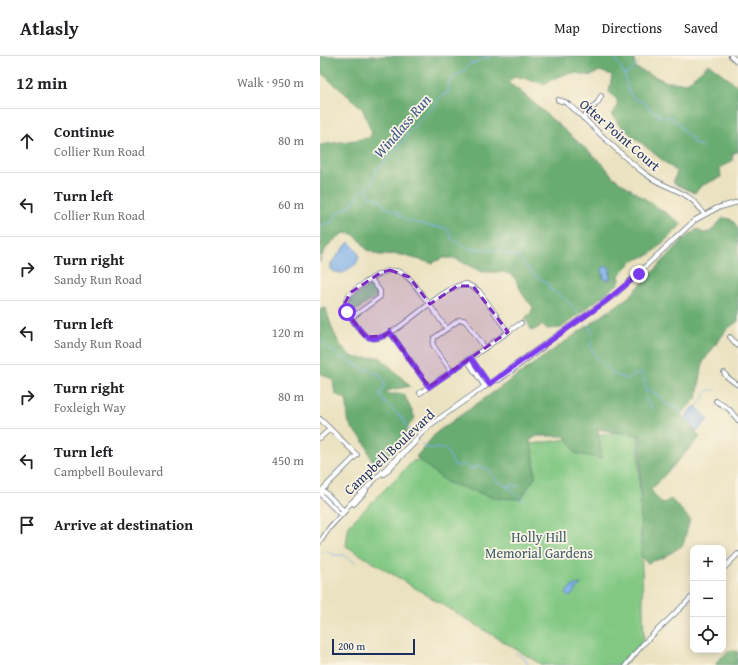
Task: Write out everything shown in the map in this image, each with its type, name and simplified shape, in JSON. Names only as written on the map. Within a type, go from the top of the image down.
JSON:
[{"type":"street","points":[[732,56],[738,62]]},
{"type":"street","points":[[583,118],[598,102],[601,96]]},
{"type":"street","name":"Otter Point Court","points":[[558,100],[565,102],[639,169],[664,186],[690,197],[704,214]]},
{"type":"street","name":"Campbell Boulevard","points":[[320,542],[348,506],[424,430],[622,290],[685,229],[704,214],[721,206],[738,202]]},
{"type":"street","points":[[447,329],[430,304],[411,279],[402,272],[386,271],[371,279],[347,298],[345,308],[363,334],[368,338],[380,338],[390,332],[430,304],[457,286],[471,285],[479,291],[508,332]]},
{"type":"street","points":[[351,318],[380,297],[380,291],[371,279]]},
{"type":"street","points":[[451,371],[432,342],[434,338],[459,320],[465,320],[485,348]]},
{"type":"street","points":[[420,393],[521,323]]},
{"type":"street","points":[[390,332],[429,387]]},
{"type":"street","points":[[730,336],[738,346]]},
{"type":"street","points":[[469,359],[489,384]]},
{"type":"street","points":[[724,373],[738,385]]},
{"type":"street","points":[[716,401],[729,409],[738,420]]},
{"type":"street","points":[[320,419],[357,456],[320,491],[325,492],[342,513]]},
{"type":"street","points":[[320,438],[330,428]]},
{"type":"street","points":[[726,566],[738,554]]},
{"type":"street","points":[[626,665],[642,644],[690,599]]},
{"type":"highlighted area","points":[[390,270],[409,277],[430,304],[457,286],[473,286],[508,332],[429,387],[390,332],[384,336],[365,337],[347,312],[345,303],[350,293],[380,273]]},
{"type":"green space","points":[[320,56],[633,56],[636,68],[667,82],[687,83],[709,64],[738,86],[738,152],[733,153],[732,161],[720,168],[721,177],[701,186],[695,193],[673,183],[677,172],[618,124],[614,116],[611,115],[617,107],[617,100],[609,92],[612,75],[599,71],[593,75],[571,73],[551,80],[545,84],[515,76],[508,83],[519,90],[603,164],[613,177],[682,224],[651,254],[633,261],[619,275],[620,280],[618,284],[561,328],[547,329],[543,325],[532,331],[525,318],[531,313],[533,307],[525,298],[513,275],[503,272],[482,272],[454,258],[443,258],[432,263],[397,254],[379,255],[367,250],[360,240],[353,234],[344,233],[329,245],[323,253],[320,263],[320,145],[369,138],[372,133],[362,108],[320,72]],"holes":[[[604,267],[611,272],[610,280],[603,278],[602,273]]]},
{"type":"green space","points":[[723,218],[732,220],[738,229],[738,321],[727,329],[703,362],[697,398],[681,414],[700,437],[651,490],[662,504],[671,499],[690,519],[683,545],[663,558],[647,563],[641,555],[640,436],[598,429],[602,459],[575,453],[570,442],[564,436],[537,436],[530,440],[534,460],[535,477],[521,499],[495,498],[446,482],[416,457],[437,432],[630,296],[683,240],[697,229],[703,233],[710,232]]},
{"type":"green space","points":[[371,284],[377,293],[376,297],[354,312],[351,311],[349,307],[350,299]]},
{"type":"green space","points":[[326,308],[336,338],[345,351],[357,358],[380,357],[410,386],[386,391],[388,394],[404,394],[415,418],[407,428],[406,436],[401,444],[391,454],[379,457],[374,463],[365,443],[349,424],[346,399],[335,394],[333,380],[320,373],[320,309]]},
{"type":"green space","name":"Holly Hill Memorial Gardens","points":[[638,429],[644,641],[624,665],[542,665],[346,546],[349,525],[413,461]]},
{"type":"green space","points":[[731,650],[738,652],[737,665],[716,665],[717,661]]},
{"type":"water","points":[[349,242],[357,250],[359,257],[356,264],[343,273],[335,272],[331,269],[331,263]]},
{"type":"water","points":[[606,266],[610,268],[610,280],[604,279],[602,268]]},
{"type":"water","points":[[696,406],[708,419],[700,429],[696,431],[686,417],[689,411]]},
{"type":"water","points":[[581,584],[570,597],[566,595],[572,587]]},
{"type":"waterway","name":"Windlass Run","points":[[320,229],[324,224],[331,223],[335,215],[350,206],[363,190],[372,184],[377,169],[389,158],[418,121],[433,107],[441,95],[448,94],[450,82],[453,78],[466,69],[469,64],[476,63],[482,58],[492,56]]},
{"type":"waterway","points":[[614,56],[625,76],[627,88],[633,98],[644,102],[652,112],[658,113],[659,117],[671,117],[679,124],[687,135],[693,138],[692,143],[703,147]]},
{"type":"waterway","points":[[624,75],[630,72],[639,62]]},
{"type":"waterway","points":[[367,187],[369,196],[379,199],[386,208],[396,212],[406,220],[428,226],[447,228],[452,239],[467,248],[502,251],[508,255],[518,257],[534,275],[548,284],[549,289],[565,300],[578,314]]},
{"type":"waterway","points":[[586,324],[592,334],[591,348],[598,359],[609,368],[613,374],[627,379],[641,372],[645,383],[646,399],[653,409]]},
{"type":"waterway","points":[[320,338],[332,351],[348,361],[381,376],[385,386],[380,394],[384,402],[404,420],[412,434]]},
{"type":"waterway","points":[[645,389],[651,390],[666,403],[682,412]]},
{"type":"waterway","points":[[697,406],[708,390],[716,390]]},
{"type":"waterway","points":[[421,443],[426,448],[446,449],[455,466],[465,464],[469,469],[479,466],[489,469],[497,481],[512,490],[524,501]]},
{"type":"waterway","points":[[506,486],[515,485],[521,487]]},
{"type":"waterway","points":[[322,552],[330,552],[332,555],[343,555],[355,562]]},
{"type":"waterway","points":[[516,653],[526,660],[528,665]]},
{"type":"route","points":[[347,312],[365,337],[373,339],[380,338],[390,332],[429,387],[471,358],[489,384],[622,290],[639,274]]}]
